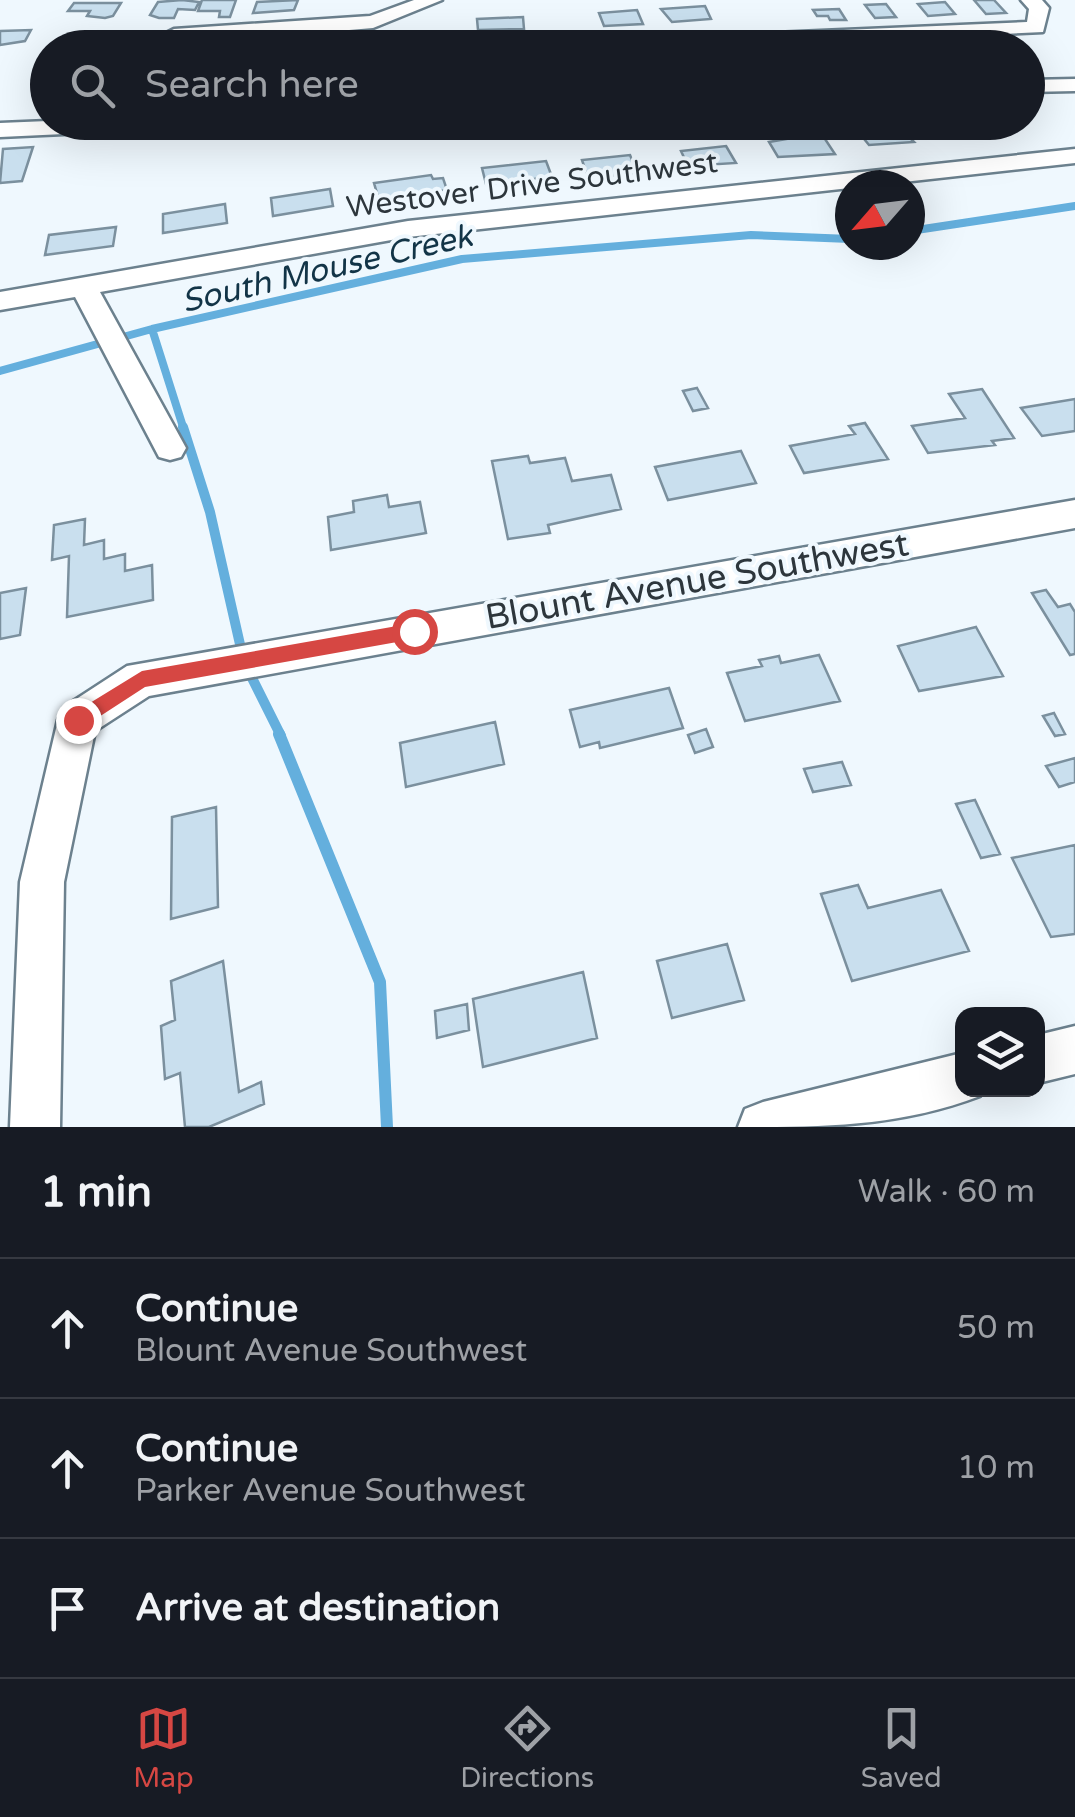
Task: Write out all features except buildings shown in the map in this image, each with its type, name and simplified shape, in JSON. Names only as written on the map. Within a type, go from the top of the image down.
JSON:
[{"type":"street","points":[[240,30],[373,22],[432,0]]},
{"type":"street","points":[[990,30],[1036,28],[1039,8],[1031,0]]},
{"type":"street","points":[[1045,86],[1075,85]]},
{"type":"street","points":[[0,130],[30,128]]},
{"type":"street","name":"Westover Drive Southwest","points":[[0,300],[408,230],[1075,156]]},
{"type":"street","points":[[84,287],[170,448]]},
{"type":"street","name":"Blount Avenue Southwest","points":[[34,1127],[42,882],[78,720],[142,679],[1075,514]]},
{"type":"street","points":[[1045,1058],[1075,1050]]},
{"type":"street","points":[[762,1127],[955,1080]]},
{"type":"waterway","name":"South Mouse Creek","points":[[925,229],[1075,206]]},
{"type":"waterway","name":"South Mouse Creek","points":[[152,329],[462,259],[751,235],[835,238]]},
{"type":"waterway","name":"South Mouse Creek","points":[[0,371],[152,329]]},
{"type":"waterway","points":[[152,329],[184,430]]},
{"type":"waterway","points":[[183,427],[210,512],[244,662],[281,736]]},
{"type":"waterway","points":[[279,734],[380,982],[387,1127]]},
{"type":"route","points":[[78,720],[142,679],[414,631]]}]
